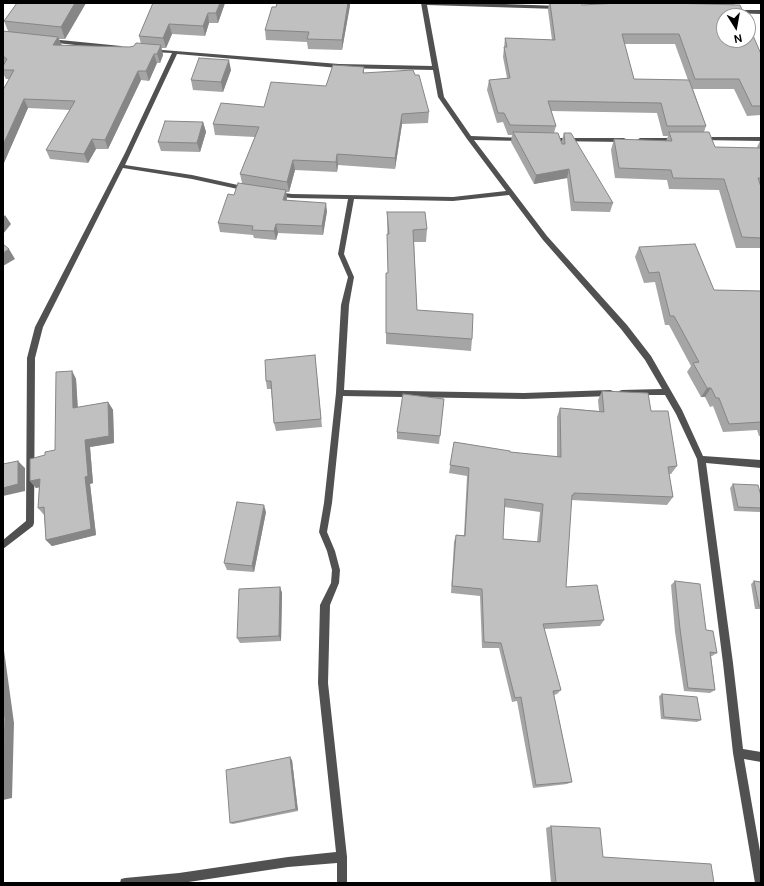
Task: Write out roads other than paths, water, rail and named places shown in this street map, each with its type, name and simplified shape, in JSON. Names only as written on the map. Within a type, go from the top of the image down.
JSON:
[{"type":"street","points":[[561,7],[425,3],[434,68],[441,97],[469,138],[545,238],[629,333],[648,358],[679,412],[701,459],[728,663],[738,753],[760,883]]},
{"type":"street","points":[[43,40],[125,48]]},
{"type":"street","points":[[146,50],[339,66],[434,68]]},
{"type":"street","points":[[3,545],[30,523],[31,358],[39,327],[128,153],[175,52]]},
{"type":"street","points":[[469,138],[528,140]]},
{"type":"street","points":[[698,140],[761,139]]},
{"type":"street","points":[[543,140],[682,140]]},
{"type":"street","points":[[121,166],[192,176],[251,190]]},
{"type":"street","points":[[272,194],[351,198],[453,199],[511,193]]},
{"type":"street","points":[[342,883],[342,857],[323,683],[325,605],[335,583],[336,570],[331,551],[323,532],[328,503],[340,393],[345,305],[351,277],[341,254],[351,198]]},
{"type":"street","points":[[340,393],[524,396],[667,392]]},
{"type":"street","points":[[701,459],[761,464]]},
{"type":"street","points":[[738,753],[761,757]]},
{"type":"street","points":[[124,883],[179,878],[288,862],[342,857]]}]
